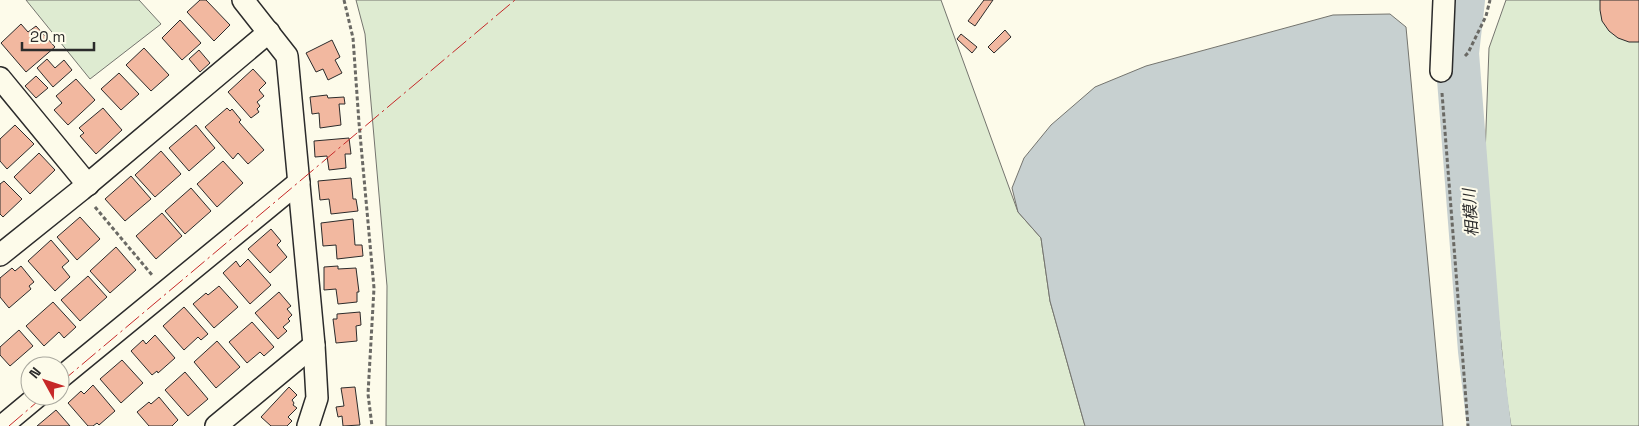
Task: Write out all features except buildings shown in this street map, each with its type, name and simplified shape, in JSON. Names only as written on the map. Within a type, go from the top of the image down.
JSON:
[{"type":"street","points":[[243,0],[287,56],[314,345],[317,398],[308,426]]},
{"type":"street","points":[[1441,71],[1444,0]]},
{"type":"street","points":[[0,255],[84,188],[269,32]]},
{"type":"street","points":[[4,91],[84,188]]},
{"type":"street","points":[[70,370],[299,182]]},
{"type":"street","points":[[216,426],[314,345]]},
{"type":"street","points":[[2,426],[26,406]]},
{"type":"path","points":[[344,0],[353,38],[374,288],[368,394],[372,426]]},
{"type":"path","points":[[1468,53],[1486,16],[1490,0]]},
{"type":"path","points":[[1441,71],[1468,426]]},
{"type":"path","points":[[84,188],[157,281]]},
{"type":"green space","points":[[26,0],[139,0],[161,24],[90,79]]},
{"type":"green space","points":[[356,0],[941,0],[1018,212],[1041,238],[1050,301],[1085,426],[386,426],[387,286],[365,34]]},
{"type":"green space","points":[[1506,0],[1639,0],[1639,426],[1511,426],[1484,182],[1489,48]]},
{"type":"shaded area","points":[[1390,14],[1406,27],[1443,426],[1085,426],[1050,301],[1041,238],[1018,212],[1012,188],[1024,158],[1051,125],[1095,87],[1146,66],[1333,15]]},
{"type":"waterway","name":"相模川","points":[[1463,0],[1457,53],[1480,351],[1489,426]]},
{"type":"power","points":[[70,375],[515,0]]},
{"type":"power","points":[[9,426],[32,406]]}]
